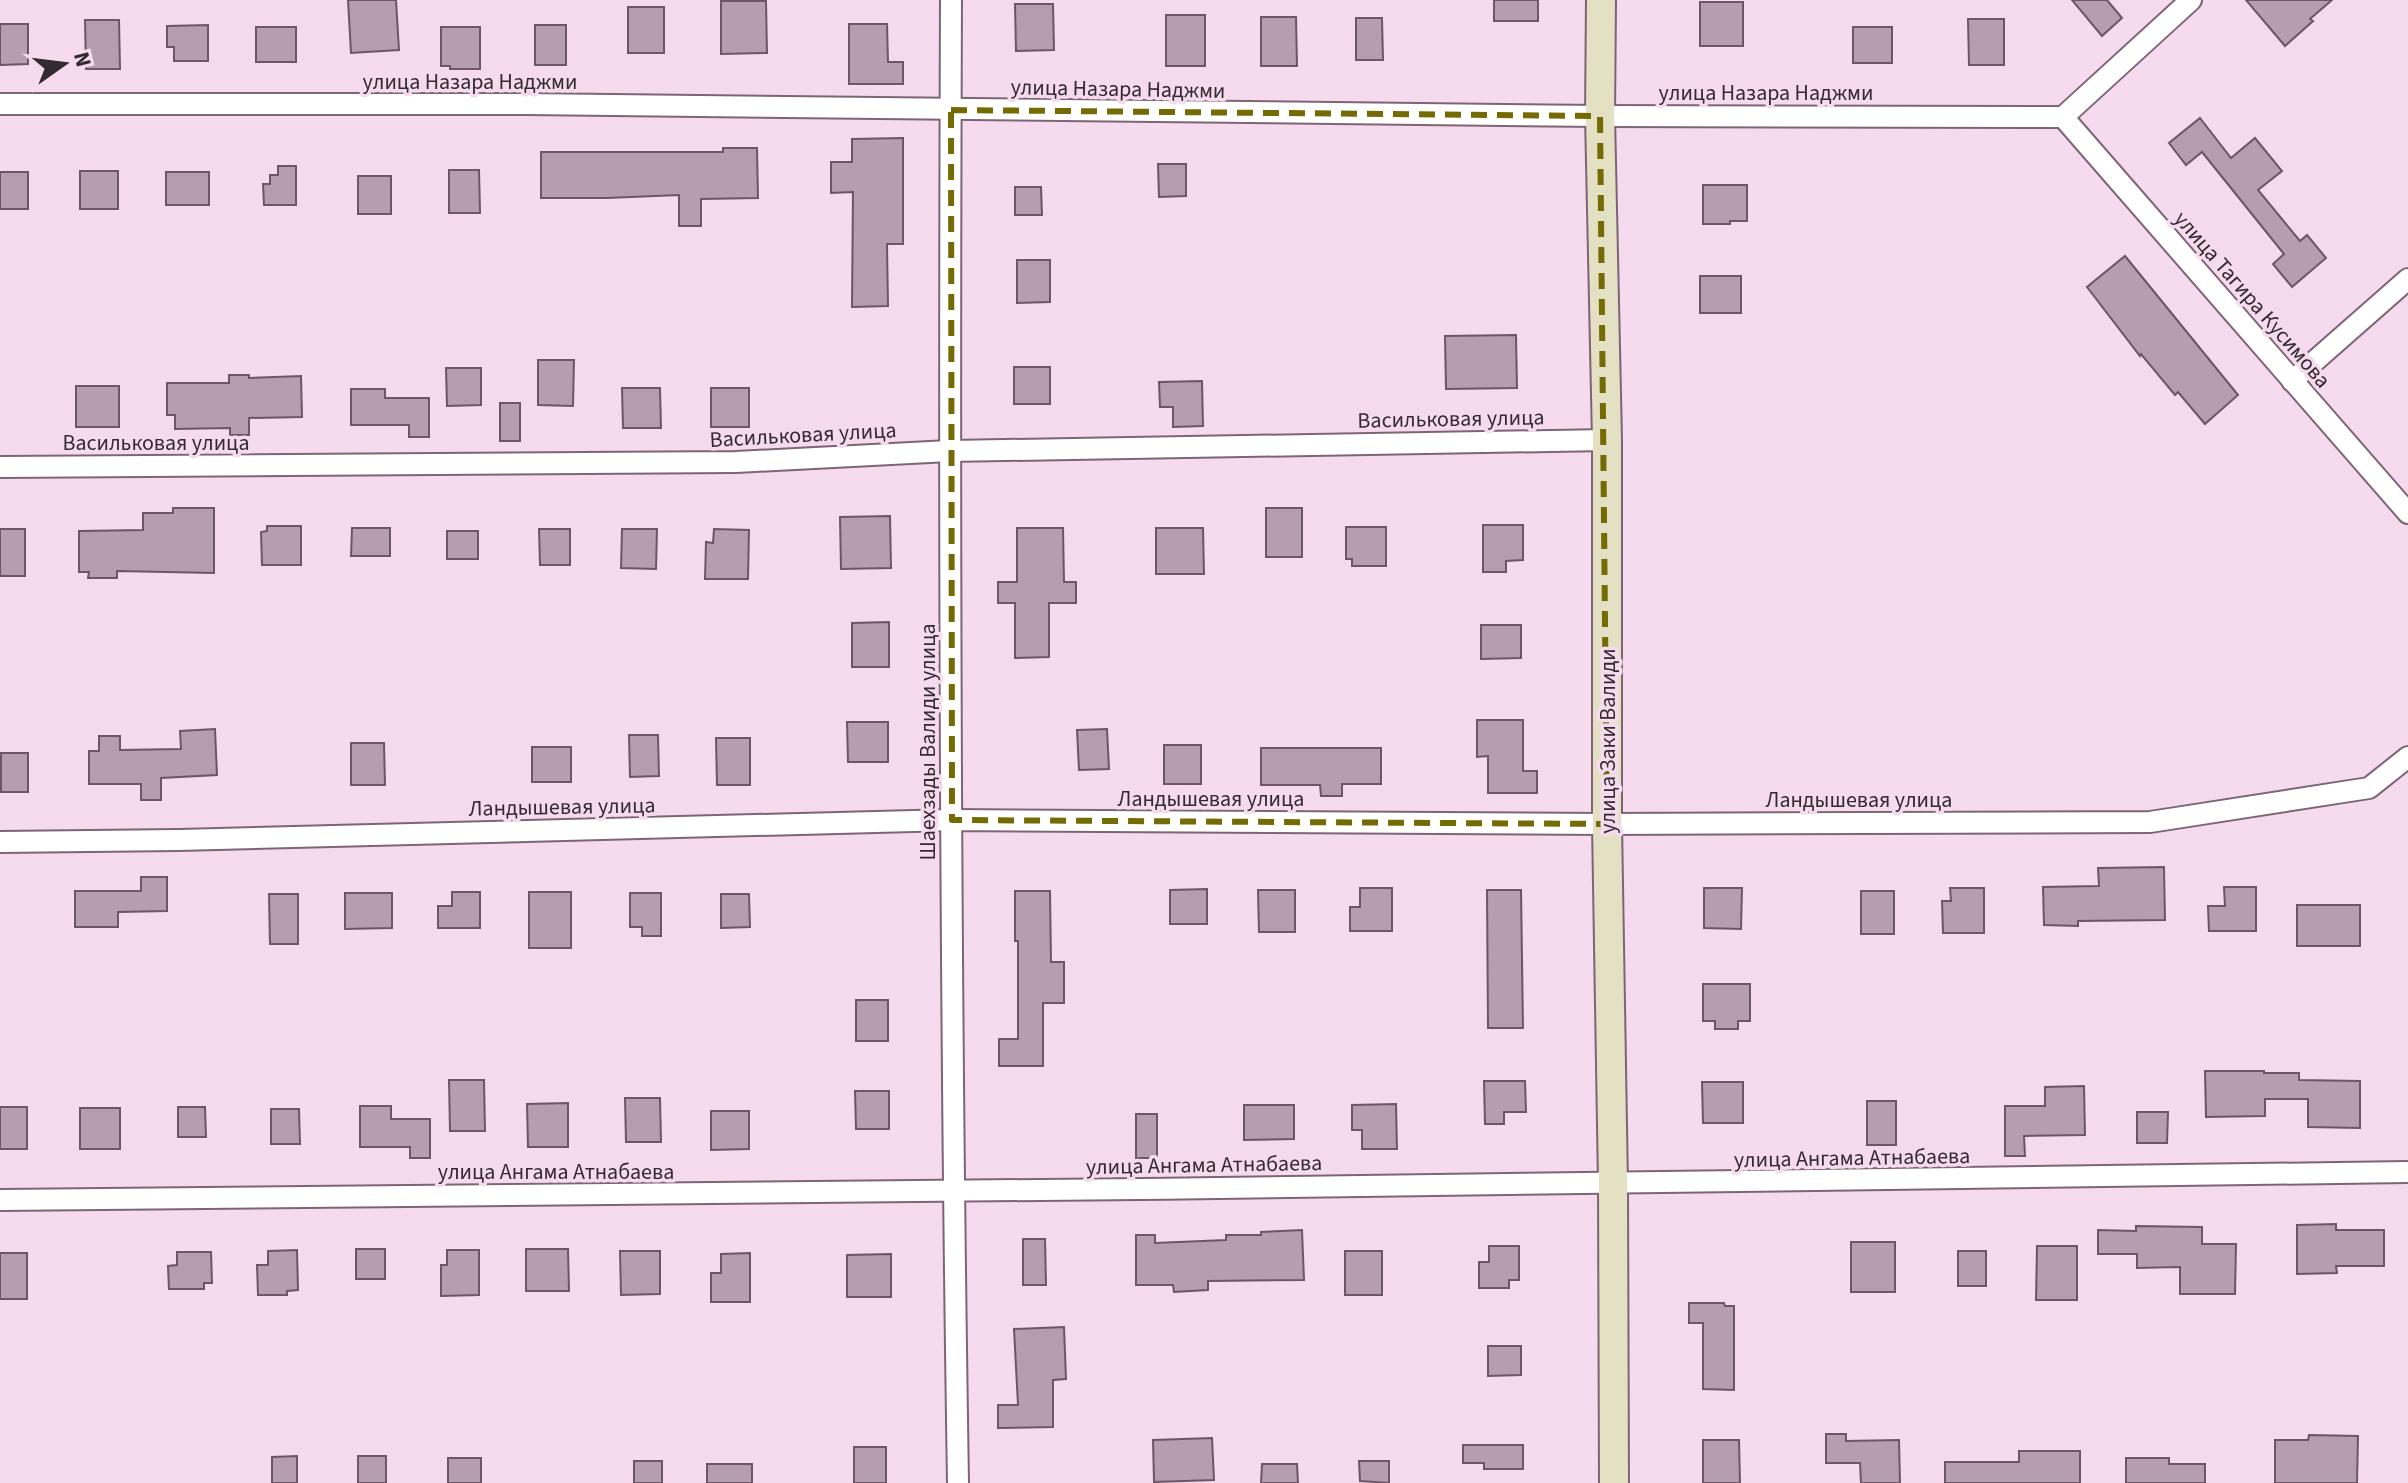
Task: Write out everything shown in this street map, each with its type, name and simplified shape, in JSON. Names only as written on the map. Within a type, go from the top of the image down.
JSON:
[{"type":"street","name":"Шаехзады Валиди улица","points":[[951,0],[949,451],[953,1192],[958,1483]]},
{"type":"street","name":"улица Заки Валиди","points":[[1601,0],[1614,1483]]},
{"type":"street","points":[[2063,117],[2191,0]]},
{"type":"street","name":"улица Назара Наджми","points":[[0,104],[525,104],[1600,116],[2063,117]]},
{"type":"street","name":"улица Тагира Кусимова","points":[[2063,117],[2408,513]]},
{"type":"street","points":[[2292,381],[2408,279]]},
{"type":"street","name":"Васильковая улица","points":[[0,467],[736,462],[949,451],[1607,440]]},
{"type":"street","name":"Ландышевая улица","points":[[0,842],[952,820],[1607,824],[2150,822],[2369,788],[2408,757]]},
{"type":"street","name":"улица Ангама Атнабаева","points":[[0,1200],[1613,1185],[2408,1172]]},
{"type":"highlighted area","points":[[951,110],[1600,116],[1607,824],[952,820]]},
{"type":"building","points":[[348,0],[396,0],[399,50],[351,53]]},
{"type":"building","points":[[1494,0],[1538,0],[1538,21],[1494,21]]},
{"type":"building","points":[[2072,0],[2107,0],[2122,18],[2102,36]]},
{"type":"building","points":[[2246,0],[2332,0],[2285,46]]},
{"type":"building","points":[[721,1],[766,1],[767,53],[721,54]]},
{"type":"building","points":[[1700,2],[1743,2],[1743,46],[1700,46]]},
{"type":"building","points":[[1015,4],[1053,4],[1054,50],[1016,51]]},
{"type":"building","points":[[628,7],[664,7],[664,53],[628,53]]},
{"type":"building","points":[[1166,15],[1205,15],[1205,66],[1166,66]]},
{"type":"building","points":[[1261,17],[1296,17],[1297,66],[1261,66]]},
{"type":"building","points":[[1356,18],[1382,18],[1383,60],[1356,60]]},
{"type":"building","points":[[1968,19],[2004,19],[2004,65],[1969,65]]},
{"type":"building","points":[[85,20],[119,20],[120,69],[86,69]]},
{"type":"building","points":[[0,24],[28,24],[28,64],[0,65]]},
{"type":"building","points":[[849,24],[887,24],[888,62],[903,62],[903,84],[849,84]]},
{"type":"building","points":[[208,25],[208,61],[174,61],[174,47],[167,47],[167,26]]},
{"type":"building","points":[[535,25],[566,25],[566,65],[535,65]]},
{"type":"building","points":[[256,27],[296,27],[296,62],[256,62]]},
{"type":"building","points":[[441,27],[480,27],[480,69],[441,66]]},
{"type":"building","points":[[1853,27],[1892,27],[1892,63],[1853,63]]},
{"type":"building","points":[[2200,118],[2231,158],[2255,138],[2282,171],[2258,190],[2300,241],[2307,235],[2326,258],[2292,287],[2273,264],[2284,254],[2202,152],[2186,165],[2169,143]]},
{"type":"building","points":[[903,138],[903,244],[887,244],[888,306],[852,307],[853,192],[831,193],[831,162],[852,162],[852,139]]},
{"type":"building","points":[[723,148],[757,148],[758,198],[701,199],[701,226],[679,226],[679,195],[541,198],[541,152],[723,152]]},
{"type":"building","points":[[1158,164],[1186,164],[1186,196],[1159,197]]},
{"type":"building","points":[[278,166],[296,166],[296,205],[264,205],[263,184],[270,184],[270,175],[278,175]]},
{"type":"building","points":[[449,170],[479,170],[480,213],[449,213]]},
{"type":"building","points":[[80,171],[118,171],[118,209],[80,209]]},
{"type":"building","points":[[0,172],[28,172],[28,209],[0,209]]},
{"type":"building","points":[[166,172],[209,172],[209,205],[166,205]]},
{"type":"building","points":[[358,176],[391,176],[391,214],[358,214]]},
{"type":"building","points":[[1703,185],[1747,185],[1747,221],[1703,224]]},
{"type":"building","points":[[1015,187],[1041,187],[1042,215],[1015,215]]},
{"type":"building","points":[[2125,256],[2238,395],[2205,424],[2178,392],[2175,395],[2140,356],[2087,287]]},
{"type":"building","points":[[1017,260],[1050,260],[1050,302],[1017,303]]},
{"type":"building","points":[[1700,276],[1741,276],[1741,313],[1700,313]]},
{"type":"building","points":[[1516,335],[1517,388],[1446,389],[1445,336]]},
{"type":"building","points":[[538,360],[574,360],[573,406],[538,405]]},
{"type":"building","points":[[1014,367],[1050,367],[1050,404],[1014,404]]},
{"type":"building","points":[[446,368],[481,368],[481,405],[447,406]]},
{"type":"building","points":[[229,375],[249,375],[249,378],[301,376],[302,417],[249,418],[249,435],[230,435],[230,428],[175,429],[175,415],[167,415],[167,383],[229,383]]},
{"type":"building","points":[[1202,381],[1203,426],[1173,427],[1173,407],[1160,407],[1159,382]]},
{"type":"building","points":[[76,386],[119,386],[119,427],[76,427]]},
{"type":"building","points":[[622,388],[660,388],[661,428],[623,428]]},
{"type":"building","points":[[711,388],[749,388],[749,427],[711,427]]},
{"type":"building","points":[[351,389],[385,389],[385,398],[429,398],[429,437],[409,437],[409,425],[351,425]]},
{"type":"building","points":[[500,403],[520,403],[520,441],[500,441]]},
{"type":"building","points":[[173,508],[214,508],[214,573],[117,571],[117,578],[88,578],[89,572],[79,572],[79,531],[143,530],[143,513],[173,513]]},
{"type":"building","points":[[1266,508],[1302,508],[1302,557],[1266,557]]},
{"type":"building","points":[[890,516],[891,568],[841,569],[840,517]]},
{"type":"building","points":[[1483,525],[1523,525],[1523,560],[1506,561],[1506,572],[1483,572]]},
{"type":"building","points":[[267,526],[301,526],[301,565],[262,565],[261,532],[267,531]]},
{"type":"building","points":[[1346,527],[1386,527],[1386,566],[1352,566],[1352,559],[1346,559]]},
{"type":"building","points":[[352,528],[390,528],[390,556],[351,556]]},
{"type":"building","points":[[1017,528],[1063,528],[1064,582],[1076,582],[1076,603],[1049,603],[1049,657],[1015,658],[1015,603],[998,603],[998,582],[1017,582]]},
{"type":"building","points":[[1156,528],[1203,528],[1204,574],[1156,574]]},
{"type":"building","points":[[0,529],[25,529],[25,576],[0,576]]},
{"type":"building","points":[[539,529],[570,529],[570,565],[540,565]]},
{"type":"building","points":[[622,529],[657,529],[656,569],[621,568]]},
{"type":"building","points":[[714,529],[749,530],[748,579],[705,579],[706,542],[713,543]]},
{"type":"building","points":[[447,531],[478,531],[478,559],[447,559]]},
{"type":"building","points":[[889,622],[889,667],[852,667],[852,623]]},
{"type":"building","points":[[1481,625],[1521,625],[1521,658],[1481,659]]},
{"type":"building","points":[[1477,720],[1523,720],[1523,771],[1537,771],[1537,793],[1488,793],[1488,756],[1477,757]]},
{"type":"building","points":[[847,722],[888,722],[888,762],[848,762]]},
{"type":"building","points":[[215,729],[217,775],[161,778],[161,800],[141,800],[141,784],[89,784],[89,751],[99,751],[99,736],[120,736],[120,750],[181,749],[180,731]]},
{"type":"building","points":[[1107,729],[1109,769],[1079,770],[1077,730]]},
{"type":"building","points":[[629,735],[658,735],[659,776],[630,777]]},
{"type":"building","points":[[716,738],[750,738],[750,785],[717,785]]},
{"type":"building","points":[[351,743],[384,743],[385,785],[351,785]]},
{"type":"building","points":[[1164,745],[1201,745],[1201,784],[1164,784]]},
{"type":"building","points":[[532,747],[571,747],[571,782],[532,782]]},
{"type":"building","points":[[1261,748],[1381,748],[1381,784],[1342,784],[1342,796],[1321,796],[1320,785],[1261,785]]},
{"type":"building","points":[[1,753],[28,753],[28,792],[1,792]]},
{"type":"building","points":[[2164,867],[2165,920],[2078,921],[2078,926],[2044,925],[2043,887],[2099,886],[2098,868]]},
{"type":"building","points":[[141,877],[167,877],[167,911],[118,912],[118,927],[75,927],[75,891],[141,891]]},
{"type":"building","points":[[2224,887],[2256,887],[2256,931],[2209,931],[2208,906],[2225,906]]},
{"type":"building","points":[[1360,888],[1392,888],[1392,931],[1350,931],[1350,907],[1360,907]]},
{"type":"building","points":[[1704,888],[1742,888],[1741,929],[1704,928]]},
{"type":"building","points":[[1950,888],[1984,888],[1984,933],[1943,933],[1942,901],[1951,901]]},
{"type":"building","points":[[1207,889],[1207,924],[1170,924],[1170,890]]},
{"type":"building","points":[[1258,890],[1295,890],[1295,932],[1259,932]]},
{"type":"building","points":[[1487,890],[1521,890],[1523,1028],[1488,1028]]},
{"type":"building","points":[[1015,891],[1050,891],[1051,962],[1064,962],[1064,1003],[1043,1003],[1043,1066],[999,1066],[999,1039],[1018,1039]]},
{"type":"building","points":[[1861,891],[1894,891],[1894,934],[1861,934]]},
{"type":"building","points":[[452,892],[480,892],[480,928],[438,928],[438,906],[452,906]]},
{"type":"building","points":[[529,892],[571,892],[571,948],[529,948]]},
{"type":"building","points":[[345,893],[392,893],[392,928],[345,929]]},
{"type":"building","points":[[630,893],[661,893],[661,936],[642,936],[642,927],[630,927]]},
{"type":"building","points":[[269,894],[298,894],[298,944],[270,944]]},
{"type":"building","points":[[721,894],[749,894],[750,927],[721,928]]},
{"type":"building","points":[[2297,905],[2360,905],[2360,946],[2297,946]]},
{"type":"building","points":[[1703,984],[1750,984],[1750,1021],[1738,1021],[1738,1029],[1715,1029],[1715,1021],[1703,1021]]},
{"type":"building","points":[[856,1000],[888,1000],[888,1041],[856,1041]]},
{"type":"building","points":[[2205,1071],[2299,1073],[2299,1080],[2360,1081],[2360,1128],[2308,1127],[2308,1099],[2265,1099],[2265,1116],[2206,1117]]},
{"type":"building","points":[[449,1080],[484,1080],[485,1131],[450,1131]]},
{"type":"building","points":[[1484,1081],[1525,1081],[1526,1112],[1504,1112],[1504,1124],[1485,1124]]},
{"type":"building","points":[[1702,1082],[1743,1082],[1743,1123],[1703,1123]]},
{"type":"building","points":[[2084,1086],[2085,1135],[2024,1136],[2025,1156],[2005,1156],[2005,1106],[2045,1106],[2045,1087]]},
{"type":"building","points":[[855,1091],[889,1091],[889,1129],[856,1129]]},
{"type":"building","points":[[625,1098],[660,1098],[661,1142],[626,1142]]},
{"type":"building","points":[[1867,1101],[1896,1101],[1896,1145],[1867,1145]]},
{"type":"building","points":[[568,1103],[568,1147],[528,1147],[527,1104]]},
{"type":"building","points":[[1396,1104],[1397,1149],[1362,1149],[1362,1130],[1352,1130],[1352,1105]]},
{"type":"building","points":[[1244,1105],[1294,1105],[1294,1139],[1244,1140]]},
{"type":"building","points":[[360,1106],[391,1106],[391,1119],[430,1119],[430,1158],[410,1158],[410,1147],[360,1147]]},
{"type":"building","points":[[0,1107],[27,1107],[27,1149],[0,1149]]},
{"type":"building","points":[[178,1107],[205,1107],[206,1137],[178,1137]]},
{"type":"building","points":[[80,1108],[120,1108],[120,1149],[80,1149]]},
{"type":"building","points":[[271,1109],[299,1109],[300,1144],[271,1144]]},
{"type":"building","points":[[711,1111],[749,1111],[749,1149],[711,1150]]},
{"type":"building","points":[[2137,1112],[2168,1112],[2167,1143],[2137,1143]]},
{"type":"building","points":[[1136,1114],[1157,1114],[1157,1158],[1136,1158]]},
{"type":"building","points":[[2336,1224],[2336,1230],[2384,1230],[2384,1266],[2336,1266],[2337,1273],[2297,1274],[2297,1225]]},
{"type":"building","points":[[2136,1226],[2202,1227],[2202,1244],[2236,1244],[2235,1294],[2180,1294],[2180,1267],[2137,1268],[2137,1254],[2098,1254],[2098,1230],[2136,1231]]},
{"type":"building","points":[[1302,1230],[1304,1280],[1208,1281],[1208,1290],[1174,1292],[1173,1285],[1136,1285],[1136,1235],[1155,1235],[1155,1243],[1226,1240],[1226,1235]]},
{"type":"building","points":[[1023,1239],[1045,1239],[1046,1285],[1023,1285]]},
{"type":"building","points":[[1851,1242],[1895,1242],[1895,1292],[1851,1292]]},
{"type":"building","points":[[1489,1246],[1519,1246],[1519,1280],[1509,1280],[1509,1288],[1479,1288],[1479,1262],[1489,1262]]},
{"type":"building","points":[[2037,1246],[2077,1246],[2077,1300],[2036,1300]]},
{"type":"building","points":[[356,1249],[385,1249],[385,1279],[356,1279]]},
{"type":"building","points":[[526,1249],[568,1249],[569,1291],[526,1291]]},
{"type":"building","points":[[297,1250],[298,1290],[287,1291],[287,1295],[258,1295],[257,1265],[268,1265],[268,1251]]},
{"type":"building","points":[[447,1250],[479,1250],[479,1295],[441,1296],[441,1265],[447,1265]]},
{"type":"building","points":[[620,1251],[660,1251],[660,1294],[621,1295]]},
{"type":"building","points":[[1345,1251],[1382,1251],[1382,1295],[1345,1295]]},
{"type":"building","points":[[1958,1251],[1986,1251],[1986,1286],[1958,1286]]},
{"type":"building","points":[[177,1252],[211,1252],[212,1283],[204,1283],[204,1289],[169,1289],[168,1266],[177,1265]]},
{"type":"building","points":[[0,1253],[27,1253],[27,1299],[0,1299]]},
{"type":"building","points":[[750,1253],[750,1302],[711,1302],[711,1273],[721,1273],[721,1254]]},
{"type":"building","points":[[891,1254],[891,1297],[847,1297],[847,1255]]},
{"type":"building","points":[[1689,1303],[1734,1306],[1734,1390],[1703,1389],[1703,1323],[1689,1323]]},
{"type":"building","points":[[1064,1327],[1066,1379],[1053,1380],[1053,1427],[998,1428],[998,1405],[1018,1405],[1014,1329]]},
{"type":"building","points":[[1488,1346],[1521,1346],[1521,1375],[1488,1376]]},
{"type":"building","points":[[1826,1434],[1846,1434],[1846,1441],[1899,1440],[1900,1483],[1861,1483],[1860,1463],[1826,1463]]},
{"type":"building","points":[[2309,1435],[2358,1436],[2357,1483],[2275,1483],[2275,1440],[2308,1440]]},
{"type":"building","points":[[1212,1438],[1214,1480],[1154,1482],[1153,1440]]},
{"type":"building","points":[[1703,1440],[1739,1440],[1740,1483],[1703,1483]]},
{"type":"building","points":[[1463,1445],[1523,1445],[1523,1469],[1484,1469],[1484,1463],[1463,1463]]},
{"type":"building","points":[[854,1447],[886,1447],[886,1483],[854,1483]]},
{"type":"building","points":[[2019,1451],[2080,1451],[2080,1483],[1945,1483],[1945,1462],[2019,1462]]},
{"type":"building","points":[[297,1456],[297,1483],[272,1483],[272,1457]]},
{"type":"building","points":[[358,1456],[386,1456],[386,1483],[358,1483]]},
{"type":"building","points":[[448,1458],[481,1458],[481,1483],[448,1483]]},
{"type":"building","points":[[2126,1458],[2169,1458],[2169,1464],[2205,1464],[2205,1483],[2126,1483]]},
{"type":"building","points":[[634,1461],[662,1461],[662,1483],[634,1483]]},
{"type":"building","points":[[1359,1461],[1389,1461],[1389,1483],[1360,1481]]},
{"type":"building","points":[[707,1464],[752,1464],[752,1483],[707,1483]]},
{"type":"building","points":[[1262,1464],[1297,1464],[1298,1483],[1261,1483]]}]
